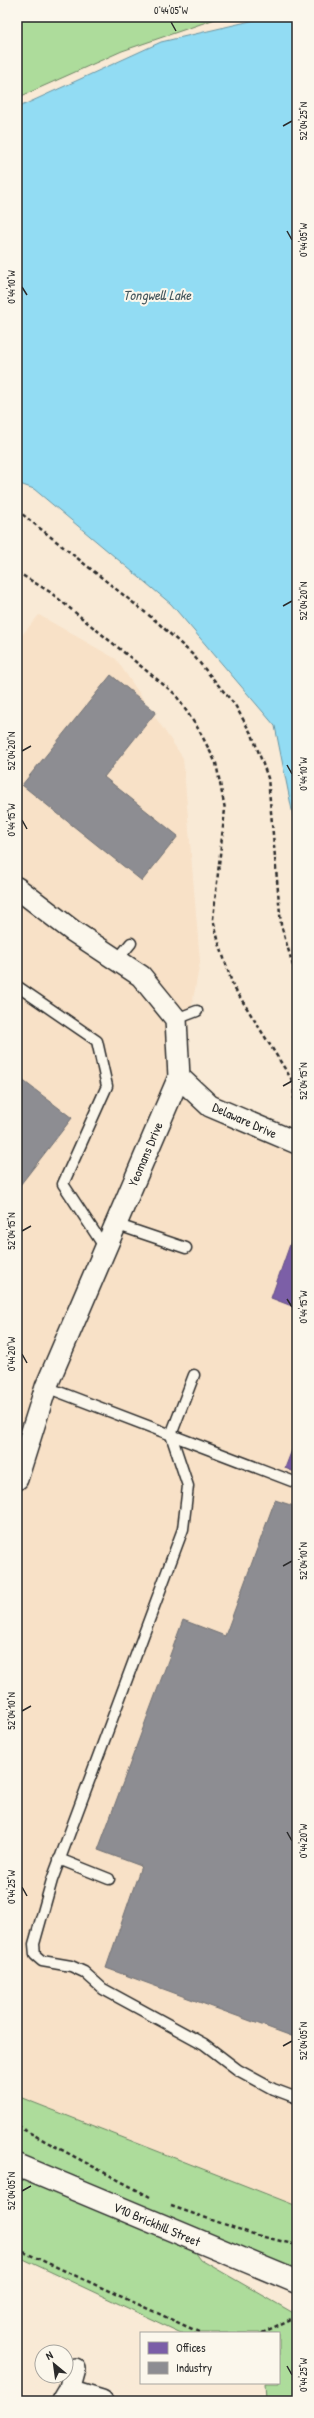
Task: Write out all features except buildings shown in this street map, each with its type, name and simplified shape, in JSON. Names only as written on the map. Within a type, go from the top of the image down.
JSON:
[{"type":"street","points":[[17,888],[73,931],[141,976],[176,1019]]},
{"type":"street","name":"Yeomans Drive","points":[[17,1479],[46,1387],[179,1077],[176,1019]]},
{"type":"street","name":"Delaware Drive","points":[[179,1077],[210,1106],[295,1142]]},
{"type":"street","name":"V10 Brickhill Street","points":[[17,2165],[297,2282]]},
{"type":"street","points":[[75,2369],[66,2396],[102,2401]]},
{"type":"lane","points":[[117,960],[132,943]]},
{"type":"lane","points":[[17,986],[97,1041],[107,1086],[63,1184],[105,1248]]},
{"type":"lane","points":[[176,1019],[197,1011]]},
{"type":"lane","points":[[115,1224],[186,1248]]},
{"type":"lane","points":[[194,1375],[171,1435],[188,1486],[183,1529],[59,1859],[34,1944],[35,1956],[42,1960],[71,1966],[84,1972],[103,1989],[204,2044],[238,2070],[273,2089],[297,2098]]},
{"type":"lane","points":[[46,1387],[297,1483]]},
{"type":"lane","points":[[59,1859],[109,1879]]},
{"type":"path","points":[[17,510],[156,621],[193,655],[235,705],[253,737],[268,778],[281,925],[297,979]]},
{"type":"path","points":[[17,572],[50,592],[175,694],[199,730],[216,763],[225,809],[213,919],[217,937],[233,986],[294,1086],[297,1088]]},
{"type":"path","points":[[294,1086],[295,1142]]},
{"type":"path","points":[[17,2126],[151,2198]]},
{"type":"path","points":[[164,2204],[256,2235],[297,2245]]},
{"type":"path","points":[[17,2249],[199,2332]]},
{"type":"path","points":[[264,2332],[297,2316]]},
{"type":"shaded area","points":[[39,615],[116,659],[183,758],[200,962],[179,1076],[297,1135],[297,2206],[17,2096],[17,641]]},
{"type":"green space","points":[[17,17],[221,17],[122,51],[17,98]]},
{"type":"green space","points":[[17,2096],[297,2206],[297,2282],[183,2235],[201,2260],[297,2315],[297,2401],[266,2401],[265,2384],[280,2384],[280,2332],[179,2332],[17,2256]]},
{"type":"water","name":"Tongwell Lake","points":[[268,17],[297,17],[297,835],[275,726],[171,604],[34,489],[17,483],[17,108],[161,42]]}]
